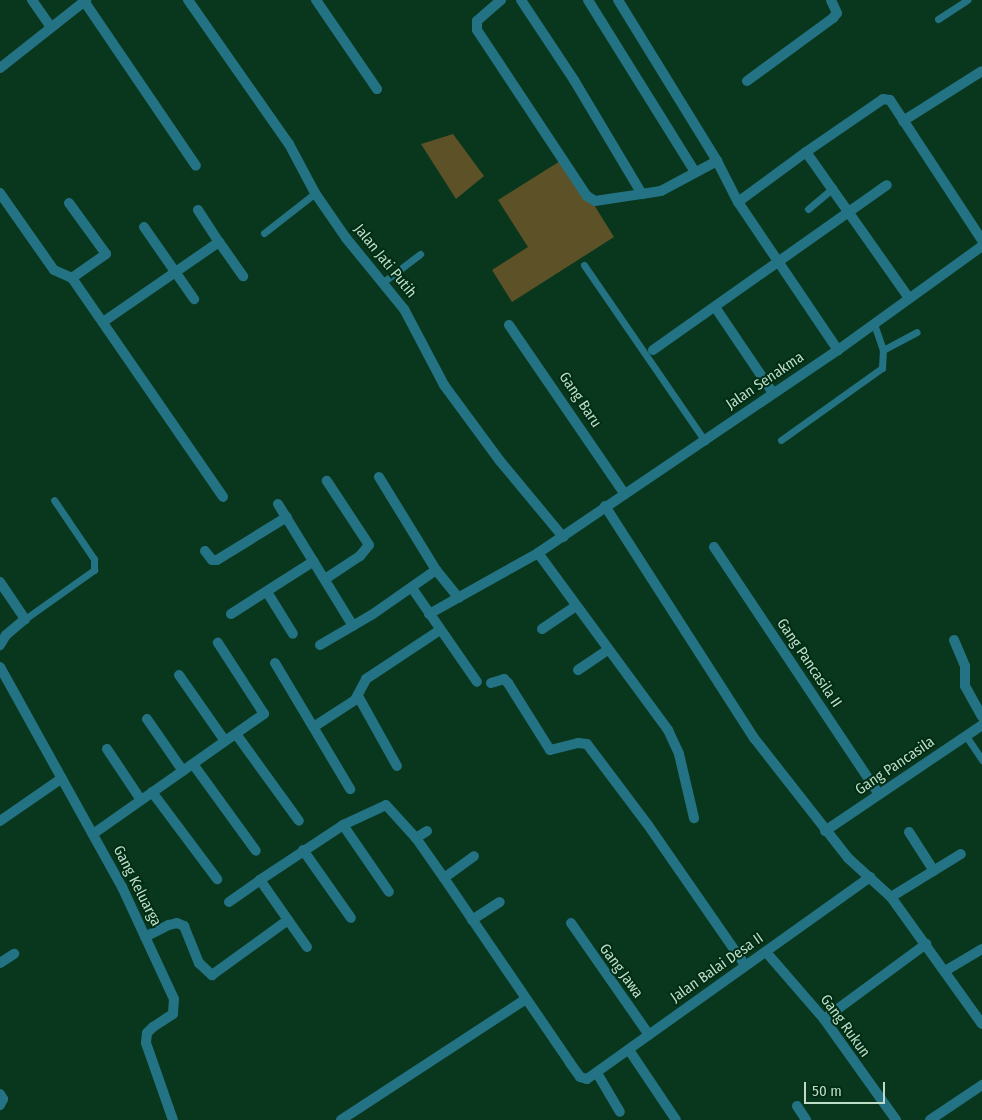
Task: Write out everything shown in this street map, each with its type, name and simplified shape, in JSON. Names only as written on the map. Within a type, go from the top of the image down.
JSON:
[{"type":"street","points":[[32,0],[51,27]]},
{"type":"street","name":"Jalan Jati Putih","points":[[188,0],[289,144],[315,193],[382,283],[404,309],[444,385],[500,461],[562,537]]},
{"type":"street","points":[[316,0],[377,89]]},
{"type":"street","points":[[501,0],[477,21],[477,30],[587,196],[595,201],[661,191],[717,161]]},
{"type":"street","points":[[521,0],[574,80],[642,194]]},
{"type":"street","points":[[588,0],[695,172]]},
{"type":"street","points":[[618,0],[717,161],[738,202],[838,350]]},
{"type":"street","points":[[747,82],[833,18],[837,13],[831,0]]},
{"type":"street","points":[[0,68],[85,1],[196,166]]},
{"type":"street","points":[[903,121],[982,71]]},
{"type":"street","points":[[738,202],[883,99],[890,100],[982,240]]},
{"type":"street","points":[[806,152],[850,211],[909,298]]},
{"type":"street","points":[[653,350],[887,185]]},
{"type":"street","points":[[0,193],[54,270],[72,278],[223,497]]},
{"type":"street","points":[[69,203],[106,254],[72,278]]},
{"type":"street","points":[[198,210],[243,276]]},
{"type":"street","points":[[144,227],[194,299]]},
{"type":"street","points":[[103,322],[219,242]]},
{"type":"street","name":"Jalan Senakma","points":[[430,614],[538,553],[562,537],[624,493],[705,441],[838,350],[982,246]]},
{"type":"street","points":[[716,307],[773,393]]},
{"type":"street","name":"Gang Baru","points":[[509,325],[624,493]]},
{"type":"street","points":[[379,476],[436,570],[459,598]]},
{"type":"street","points":[[325,579],[360,556],[369,545],[327,481]]},
{"type":"street","points":[[278,504],[354,626]]},
{"type":"street","points":[[606,506],[749,731],[825,831],[891,897],[982,1024]]},
{"type":"street","points":[[205,551],[212,560],[217,560],[287,517]]},
{"type":"street","name":"Gang Pancasila II","points":[[714,547],[879,794]]},
{"type":"street","points":[[538,553],[677,746],[694,818]]},
{"type":"street","points":[[231,614],[314,561]]},
{"type":"street","points":[[320,645],[354,626],[436,570]]},
{"type":"street","points":[[0,582],[25,619],[6,634],[0,645]]},
{"type":"street","points":[[412,588],[477,682]]},
{"type":"street","points":[[267,592],[293,634]]},
{"type":"street","points":[[542,629],[576,606]]},
{"type":"street","points":[[315,726],[358,696],[366,679],[440,630]]},
{"type":"street","points":[[954,640],[965,666],[964,686],[982,717]]},
{"type":"street","points":[[93,834],[264,714],[218,643]]},
{"type":"street","points":[[578,670],[608,650]]},
{"type":"street","points":[[275,663],[315,726],[350,789]]},
{"type":"street","name":"Gang Keluarga","points":[[0,667],[93,834],[145,938],[176,1008],[147,1033],[146,1043],[173,1120]]},
{"type":"street","points":[[179,676],[225,741]]},
{"type":"street","points":[[491,683],[504,679],[508,683],[545,747],[550,750],[578,743],[587,744],[648,825],[745,965]]},
{"type":"street","points":[[358,696],[397,766]]},
{"type":"street","points":[[147,719],[183,771]]},
{"type":"street","name":"Gang Pancasila","points":[[825,831],[982,725]]},
{"type":"street","points":[[236,734],[299,821]]},
{"type":"street","points":[[107,750],[141,800]]},
{"type":"street","points":[[193,764],[256,851]]},
{"type":"street","points":[[0,821],[62,778]]},
{"type":"street","points":[[152,792],[217,879]]},
{"type":"street","points":[[229,902],[303,850],[343,825],[386,805],[416,838],[526,999],[341,1120]]},
{"type":"street","points":[[343,825],[389,892]]},
{"type":"street","points":[[416,838],[427,831]]},
{"type":"street","points":[[908,832],[934,871]]},
{"type":"street","points":[[303,850],[351,918]]},
{"type":"street","points":[[891,897],[961,854]]},
{"type":"street","points":[[444,878],[474,856]]},
{"type":"street","name":"Jalan Balai Desa II","points":[[526,999],[580,1077],[588,1079],[870,877]]},
{"type":"street","points":[[260,880],[307,948]]},
{"type":"street","points":[[472,920],[500,902]]},
{"type":"street","points":[[145,938],[170,925],[178,923],[184,926],[199,963],[212,975],[288,920]]},
{"type":"street","name":"Gang Jawa","points":[[571,923],[649,1035]]},
{"type":"street","points":[[824,1019],[926,944]]},
{"type":"street","points":[[945,971],[982,949]]},
{"type":"street","name":"Gang Rukun","points":[[766,952],[824,1019],[896,1120]]},
{"type":"street","points":[[0,963],[14,954]]},
{"type":"street","points":[[629,1050],[676,1120]]},
{"type":"street","points":[[597,1073],[620,1112]]},
{"type":"street","points":[[930,1120],[982,1085]]},
{"type":"street","points":[[0,1094],[3,1099],[0,1105]]},
{"type":"street","points":[[797,1106],[806,1120]]},
{"type":"lane","points":[[938,19],[967,0]]},
{"type":"lane","points":[[808,209],[833,188]]},
{"type":"lane","points":[[264,234],[315,193]]},
{"type":"lane","points":[[382,283],[420,254]]},
{"type":"lane","points":[[584,264],[705,441]]},
{"type":"lane","points":[[781,440],[882,368],[883,350],[874,324]]},
{"type":"lane","points":[[883,350],[917,332]]},
{"type":"lane","points":[[25,619],[94,570],[94,559],[54,500]]},
{"type":"lane","points":[[966,736],[982,760]]},
{"type":"shaded area","points":[[453,134],[484,176],[456,199],[421,144]]},
{"type":"shaded area","points":[[565,158],[614,237],[512,302],[492,270],[528,247],[498,200]]}]
